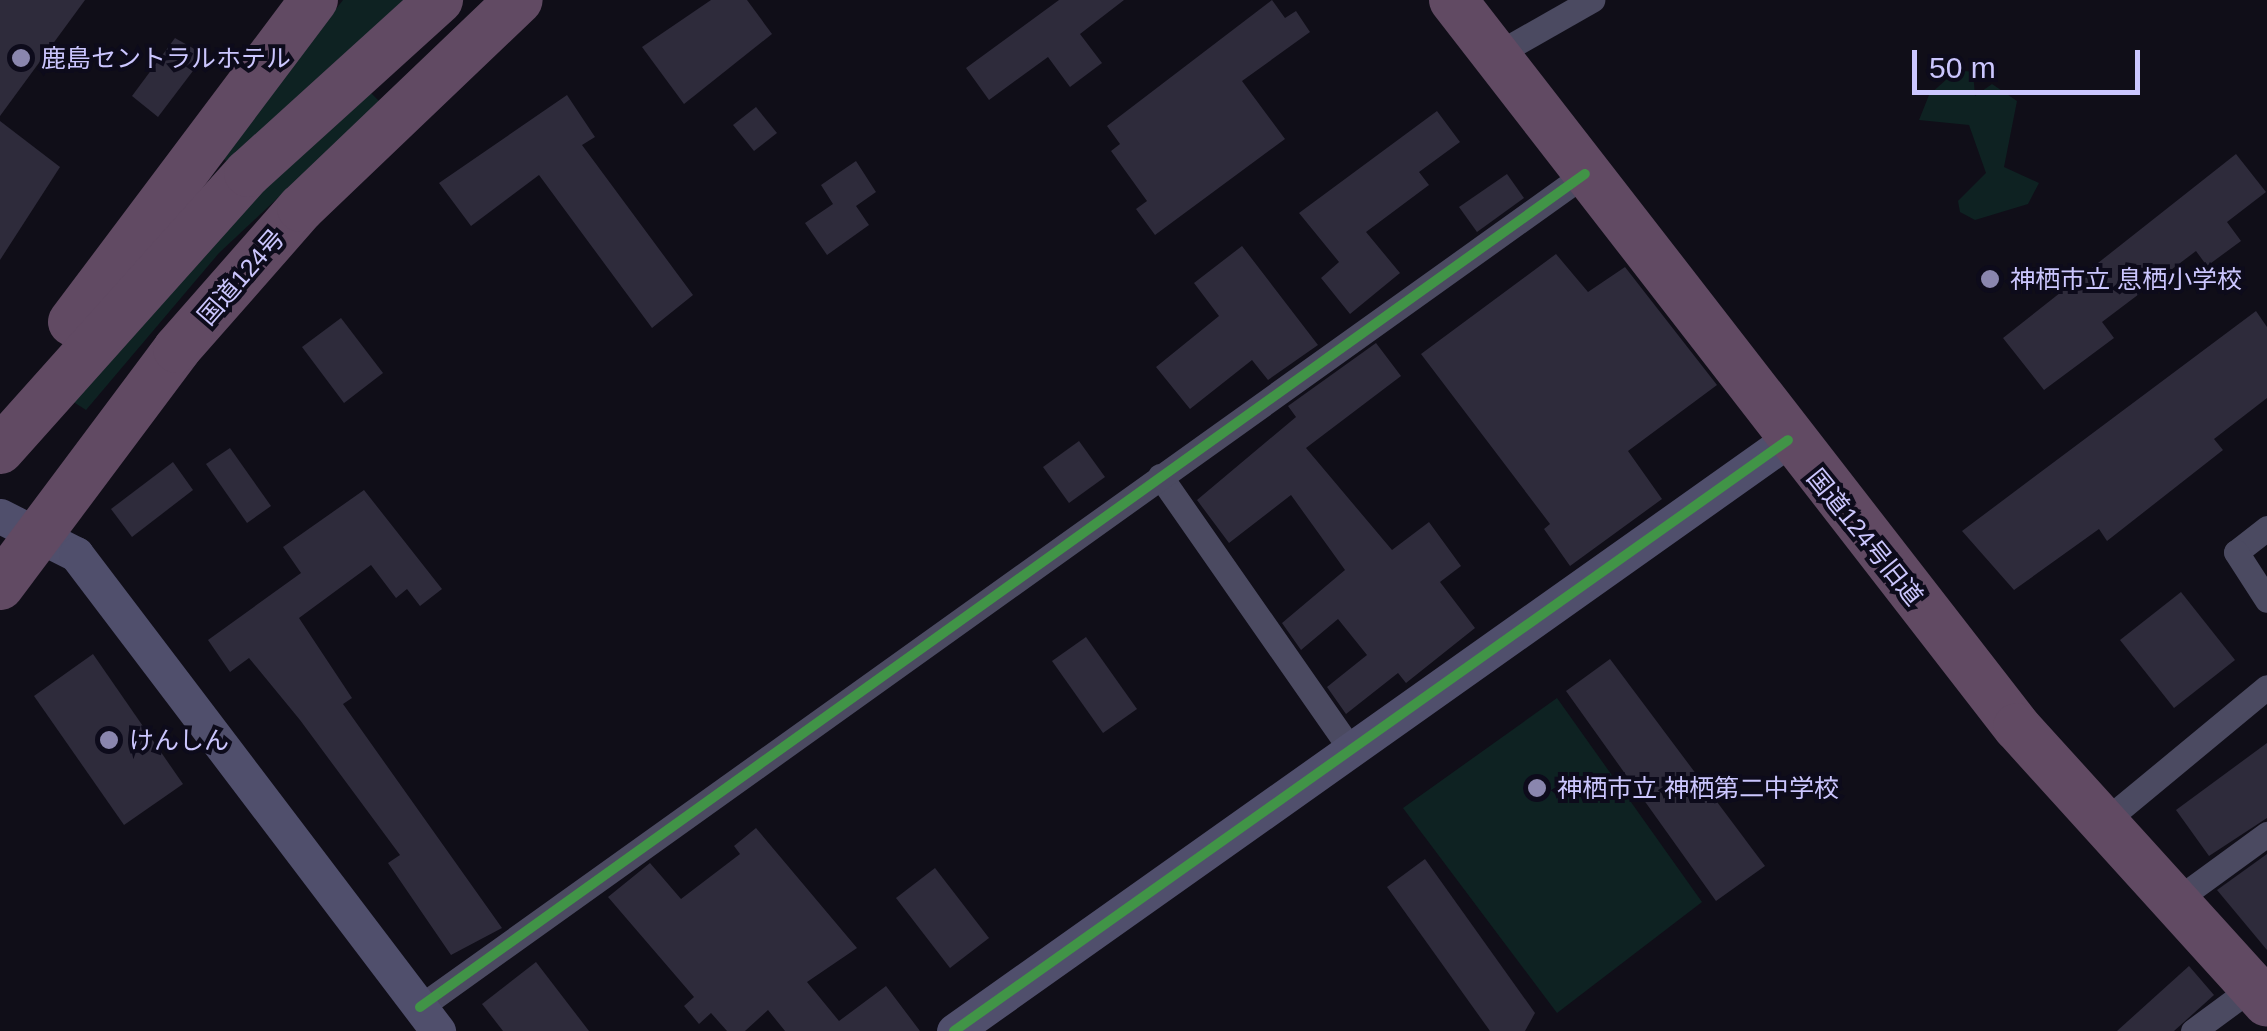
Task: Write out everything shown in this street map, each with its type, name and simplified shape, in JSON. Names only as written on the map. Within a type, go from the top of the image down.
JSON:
[{"type":"highway","points":[[0,428],[314,0]]},
{"type":"highway","points":[[0,450],[248,173],[440,0]]},
{"type":"highway","name":"国道124号","points":[[0,586],[19,525],[301,208],[519,0]]},
{"type":"highway","name":"国道124号旧道","points":[[1453,0],[1788,440],[2105,822],[2260,995]]},
{"type":"street","points":[[1495,55],[1592,0]]},
{"type":"street","points":[[19,525],[76,554],[429,1019],[1160,476],[1585,174]]},
{"type":"street","points":[[954,1031],[1349,747],[1788,440]]},
{"type":"street","points":[[1160,476],[1349,747]]},
{"type":"street","points":[[2267,528],[2236,552],[2267,600]]},
{"type":"street","points":[[2105,822],[2267,687]]},
{"type":"street","points":[[2176,901],[2267,834]]},
{"type":"street","points":[[2193,1031],[2260,995]]},
{"type":"green space","points":[[343,0],[409,0],[230,164],[220,156]]},
{"type":"green space","points":[[1957,70],[1973,72],[1975,96],[1992,84],[2017,101],[2004,167],[2039,183],[2028,204],[1975,220],[1960,212],[1958,201],[1986,173],[1969,125],[1919,120],[1929,95]]},
{"type":"green space","points":[[368,90],[380,102],[219,253],[86,410],[72,401],[220,224]]},
{"type":"green space","points":[[1557,698],[1702,902],[1557,1013],[1403,808]]},
{"type":"building","name":"鹿島セントラルホテル","points":[[0,0],[85,0],[0,116]]},
{"type":"building","points":[[711,0],[747,0],[772,34],[684,104],[642,47]]},
{"type":"building","points":[[1059,0],[1124,0],[1080,34],[1102,63],[1070,87],[1048,57],[989,100],[966,68]]},
{"type":"building","points":[[1272,0],[1285,18],[1296,11],[1310,32],[1242,81],[1285,139],[1155,235],[1136,209],[1147,201],[1111,151],[1120,144],[1107,126]]},
{"type":"building","points":[[175,38],[205,55],[158,117],[132,96]]},
{"type":"building","points":[[567,95],[595,137],[582,145],[693,295],[652,328],[539,175],[471,226],[439,183]]},
{"type":"building","points":[[756,107],[777,133],[754,151],[733,125]]},
{"type":"building","points":[[1437,111],[1460,142],[1419,172],[1429,185],[1366,232],[1400,273],[1350,314],[1321,278],[1339,262],[1299,213]]},
{"type":"building","name":"鹿島セントラルホテル","points":[[0,121],[60,167],[0,260]]},
{"type":"building","points":[[2236,154],[2266,192],[2227,222],[2241,241],[2207,266],[2196,251],[2102,322],[2114,338],[2044,390],[2003,338]]},
{"type":"building","points":[[856,161],[876,192],[856,206],[869,225],[827,255],[805,223],[833,204],[821,185]]},
{"type":"building","points":[[1507,174],[1524,198],[1477,232],[1459,207]]},
{"type":"building","points":[[1242,246],[1318,345],[1268,380],[1252,360],[1190,409],[1156,367],[1219,316],[1194,283]]},
{"type":"building","points":[[1556,254],[1588,292],[1625,267],[1717,385],[1628,451],[1662,499],[1570,566],[1544,529],[1550,524],[1421,354]]},
{"type":"building","points":[[2256,311],[2267,327],[2267,398],[2214,439],[2223,450],[2107,541],[2099,529],[2014,590],[1962,531]]},
{"type":"building","points":[[341,318],[383,373],[344,403],[302,347]]},
{"type":"building","points":[[1376,343],[1401,376],[1306,448],[1392,550],[1429,522],[1461,566],[1440,582],[1475,628],[1406,683],[1398,673],[1346,714],[1327,687],[1367,655],[1338,619],[1301,650],[1282,623],[1345,570],[1291,495],[1229,543],[1197,500],[1296,417],[1288,406]]},
{"type":"building","points":[[1079,441],[1105,477],[1069,503],[1043,467]]},
{"type":"building","points":[[230,448],[271,506],[247,523],[206,464]]},
{"type":"building","points":[[173,462],[193,490],[132,537],[111,509]]},
{"type":"building","points":[[364,490],[442,589],[420,606],[407,589],[396,598],[371,565],[299,618],[352,698],[343,704],[502,928],[451,955],[388,863],[400,855],[300,720],[249,658],[230,672],[208,640],[301,573],[283,547]]},
{"type":"building","points":[[2181,592],[2235,660],[2174,708],[2120,640]]},
{"type":"building","points":[[1086,637],[1137,709],[1103,733],[1052,661]]},
{"type":"building","name":"けんしん","points":[[93,654],[183,784],[124,825],[34,696]]},
{"type":"building","points":[[1610,659],[1765,866],[1716,901],[1566,691]]},
{"type":"building","points":[[2267,743],[2267,818],[2209,856],[2176,810]]},
{"type":"building","points":[[756,828],[857,948],[807,982],[839,1021],[886,986],[920,1031],[785,1031],[768,1010],[745,1031],[727,1031],[711,1013],[699,1024],[684,1006],[694,997],[608,897],[650,863],[681,899],[740,854],[734,846]]},
{"type":"building","points":[[2267,854],[2267,950],[2217,890]]},
{"type":"building","points":[[1425,859],[1535,1013],[1525,1031],[1490,1031],[1387,887]]},
{"type":"building","points":[[935,868],[989,938],[950,968],[896,898]]},
{"type":"building","points":[[536,962],[589,1031],[503,1031],[482,1004]]},
{"type":"building","points":[[2189,966],[2214,995],[2174,1031],[2117,1031]]},
{"type":"cycle path","points":[[420,1007],[1585,174]]},
{"type":"cycle path","points":[[954,1031],[1788,440]]},
{"type":"place","name":"鹿島セントラルホテル","points":[[21,58]]},
{"type":"place","name":"神栖市立 息栖小学校","points":[[1990,279]]},
{"type":"place","name":"けんしん","points":[[109,740]]},
{"type":"place","name":"神栖市立 神栖第二中学校","points":[[1537,788]]}]
